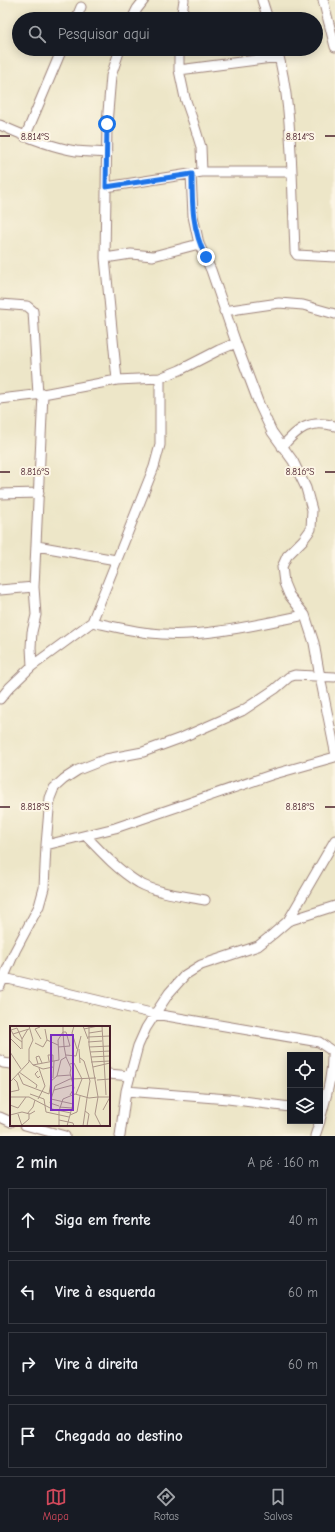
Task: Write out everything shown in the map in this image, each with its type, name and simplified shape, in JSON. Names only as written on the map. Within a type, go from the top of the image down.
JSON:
[{"type":"street","points":[[136,12],[144,0]]},
{"type":"street","points":[[183,12],[184,0]]},
{"type":"street","points":[[262,0],[266,12]]},
{"type":"street","points":[[323,0],[335,47]]},
{"type":"street","points":[[79,12],[81,7]]},
{"type":"street","points":[[24,137],[59,56]]},
{"type":"street","points":[[117,380],[105,258],[107,153],[111,76],[118,56]]},
{"type":"street","points":[[179,56],[179,70],[185,98],[201,147],[202,172]]},
{"type":"street","points":[[179,70],[261,56]]},
{"type":"street","points":[[279,56],[286,90],[289,116],[295,252],[306,256],[335,257]]},
{"type":"street","points":[[0,125],[24,137],[76,151],[107,153]]},
{"type":"street","points":[[106,187],[202,172],[292,172]]},
{"type":"street","points":[[192,174],[193,216],[199,244],[211,270],[224,311],[258,404],[272,432],[293,461],[306,488],[312,510],[311,529],[303,540],[287,556],[282,567],[284,583],[289,595],[305,615],[314,643],[335,751]]},
{"type":"street","points":[[105,258],[131,254],[153,256],[199,244]]},
{"type":"street","points":[[224,311],[279,303],[303,305],[335,314]]},
{"type":"street","points":[[0,304],[27,306],[33,311],[40,394],[39,493],[34,587],[36,615],[32,632],[32,666]]},
{"type":"street","points":[[0,399],[40,394],[117,380],[160,378],[236,343]]},
{"type":"street","points":[[0,700],[8,688],[32,666],[92,622],[154,468],[160,444],[160,378]]},
{"type":"street","points":[[282,447],[295,432],[303,427],[326,423],[335,426]]},
{"type":"street","points":[[0,494],[39,493]]},
{"type":"street","points":[[37,546],[116,560]]},
{"type":"street","points":[[0,590],[34,587]]},
{"type":"street","points":[[92,622],[146,633],[196,634],[227,630],[305,615]]},
{"type":"street","points":[[323,1105],[331,1075],[332,1051],[319,1042],[155,1014],[2,982],[15,951],[39,906],[44,888],[50,798],[54,788],[78,770],[106,759],[143,752],[181,738],[242,712],[275,689],[289,677],[295,675],[335,677]]},
{"type":"street","points":[[46,845],[115,828],[270,774],[335,757]]},
{"type":"street","points":[[86,836],[107,858],[124,873],[140,884],[155,889],[205,900]]},
{"type":"street","points":[[120,1136],[126,1091],[138,1046],[146,1028],[169,993],[185,975],[201,965],[258,946],[288,921],[335,840]]},
{"type":"street","points":[[288,921],[335,906]]},
{"type":"street","points":[[0,1060],[3,1063],[10,1064]]},
{"type":"street","points":[[110,1074],[130,1076]]},
{"type":"street","points":[[126,1091],[228,1099],[287,1107]]},
{"type":"street","points":[[0,1117],[10,1122]]},
{"type":"street","points":[[315,1136],[318,1124]]},
{"type":"street","points":[[29,1126],[65,1136]]},
{"type":"route","points":[[107,124],[106,187],[192,174],[193,216],[199,244],[206,257]]}]
